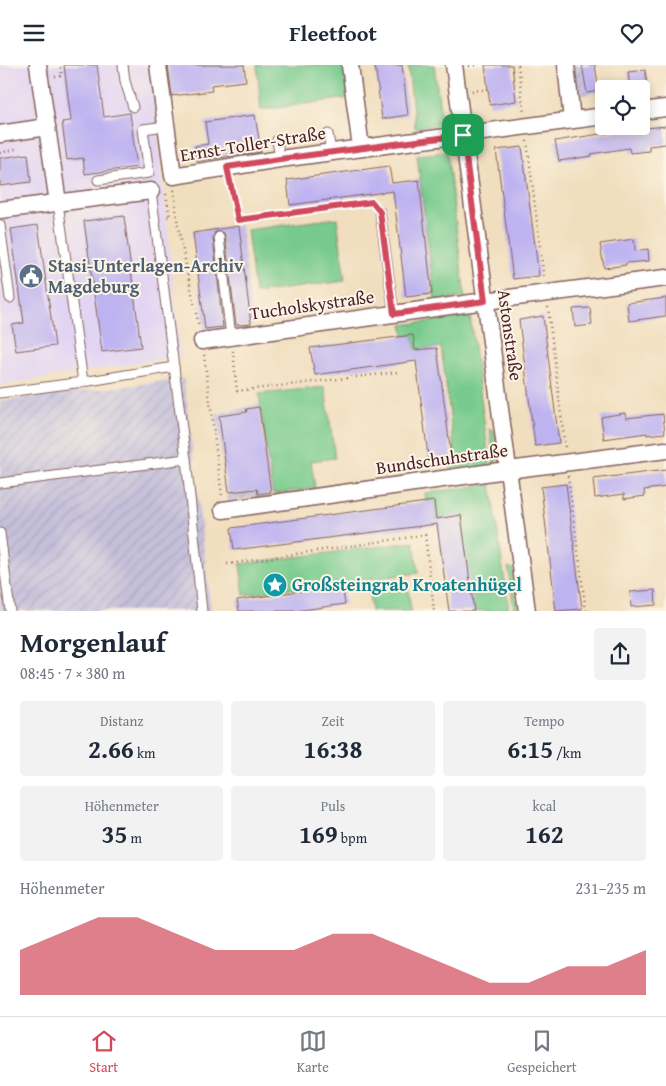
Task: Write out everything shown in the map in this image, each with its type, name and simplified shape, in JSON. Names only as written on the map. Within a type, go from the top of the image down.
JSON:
[{"type":"street","points":[[38,65],[58,203]]},
{"type":"street","name":"Ernst-Toller-Straße","points":[[158,65],[173,176],[280,159],[595,117]]},
{"type":"street","points":[[350,65],[361,148]]},
{"type":"street","points":[[566,65],[572,120]]},
{"type":"street","name":"Astonstraße","points":[[460,66],[463,135],[527,611]]},
{"type":"street","points":[[650,110],[666,108]]},
{"type":"street","points":[[0,134],[47,127]]},
{"type":"street","points":[[0,209],[151,191]]},
{"type":"street","name":"Tucholskystraße","points":[[202,341],[485,301],[666,278]]},
{"type":"street","name":"Bundschuhstraße","points":[[223,510],[666,450]]},
{"type":"lane","points":[[123,65],[125,81],[134,107]]},
{"type":"lane","points":[[98,180],[149,173],[143,129],[166,126]]},
{"type":"lane","points":[[328,134],[331,152]]},
{"type":"lane","points":[[277,140],[280,159]]},
{"type":"lane","points":[[151,191],[186,459],[202,611]]},
{"type":"lane","points":[[58,203],[83,382]]},
{"type":"lane","points":[[380,212],[394,314]]},
{"type":"lane","points":[[0,225],[10,298]]},
{"type":"lane","points":[[219,237],[231,337]]},
{"type":"lane","points":[[0,393],[174,367]]},
{"type":"lane","points":[[0,483],[186,459]]},
{"type":"lane","points":[[0,533],[10,611]]},
{"type":"path","points":[[60,65],[62,77]]},
{"type":"path","points":[[460,66],[478,65]]},
{"type":"path","points":[[518,65],[522,101]]},
{"type":"path","points":[[469,91],[488,89]]},
{"type":"path","points":[[528,146],[544,276]]},
{"type":"path","points":[[227,167],[238,220],[372,202],[380,212]]},
{"type":"path","points":[[549,316],[564,443]]},
{"type":"path","points":[[231,337],[237,391],[398,371]]},
{"type":"path","points":[[569,483],[586,611]]},
{"type":"path","points":[[227,564],[425,535],[434,611]]},
{"type":"shaded area","points":[[0,65],[150,65],[181,356],[0,385]]},
{"type":"shaded area","points":[[572,65],[595,65],[597,80],[595,80],[595,93],[575,96]]},
{"type":"shaded area","points":[[241,225],[253,326],[205,331],[192,231]]},
{"type":"shaded area","points":[[184,379],[211,611],[0,611],[0,401]]},
{"type":"shaded area","points":[[259,404],[271,495],[228,501],[216,414]]},
{"type":"green space","points":[[257,65],[345,65],[349,98],[261,110]]},
{"type":"green space","points":[[408,65],[434,65],[442,124],[415,128]]},
{"type":"green space","points":[[447,152],[465,297],[435,301],[417,155]]},
{"type":"green space","points":[[337,218],[345,281],[255,293],[247,230]]},
{"type":"green space","points":[[470,316],[490,466],[451,472],[450,464],[456,463],[441,347],[415,350],[413,335],[404,336],[402,325]]},
{"type":"green space","points":[[325,387],[335,458],[311,461],[315,488],[273,494],[259,394]]},
{"type":"green space","points":[[490,429],[495,432],[499,458],[494,464]]},
{"type":"green space","points":[[491,484],[509,611],[474,611],[460,515],[436,519],[434,502],[426,502],[425,493]]},
{"type":"green space","points":[[414,542],[418,573],[244,595],[240,564]]},
{"type":"green space","points":[[508,567],[513,569],[518,611],[514,611]]},
{"type":"green space","points":[[407,580],[411,611],[371,611],[368,584]]},
{"type":"building","points":[[64,65],[97,65],[104,117],[130,113],[137,167],[85,174],[83,158],[67,160],[62,122],[71,121]]},
{"type":"building","points":[[168,65],[244,65],[246,81],[211,85],[212,91],[172,96]]},
{"type":"building","points":[[375,65],[402,65],[408,115],[382,119]]},
{"type":"building","points":[[485,65],[512,65],[516,101],[490,105]]},
{"type":"building","points":[[582,65],[595,65],[597,80],[595,80],[595,92],[587,93]]},
{"type":"building","points":[[645,70],[647,80],[629,80],[628,72]]},
{"type":"building","points":[[255,115],[261,152],[197,161],[195,146],[208,144],[205,122]]},
{"type":"building","points":[[666,126],[666,144],[649,146],[649,151],[630,153],[629,148],[559,161],[555,141],[595,135],[650,135],[650,128]]},
{"type":"building","points":[[522,147],[539,276],[513,279],[496,150]]},
{"type":"building","points":[[28,154],[31,182],[0,186],[0,158]]},
{"type":"building","points":[[389,166],[392,183],[419,180],[432,294],[406,297],[393,191],[290,205],[287,180]]},
{"type":"building","points":[[124,216],[141,347],[102,352],[84,221]]},
{"type":"building","name":"Stasi-Unterlagen-Archiv Magdeburg","points":[[38,225],[55,346],[16,351],[12,325],[24,323],[11,229]]},
{"type":"building","points":[[239,226],[251,324],[236,325],[225,236],[224,233],[219,231],[215,232],[213,238],[223,327],[205,329],[193,233]]},
{"type":"building","points":[[634,239],[635,251],[648,249],[649,261],[626,263],[626,265],[604,268],[600,244]]},
{"type":"building","points":[[666,298],[666,316],[629,321],[627,303]]},
{"type":"building","points":[[590,308],[592,325],[575,327],[573,309]]},
{"type":"building","points":[[543,316],[559,443],[535,446],[519,320]]},
{"type":"building","points":[[413,335],[415,350],[437,348],[452,462],[429,464],[416,361],[315,375],[310,348]]},
{"type":"building","points":[[259,407],[271,492],[258,494],[257,489],[229,492],[219,416],[247,412],[246,409]]},
{"type":"building","points":[[625,413],[626,418],[663,414],[665,433],[647,435],[647,433],[604,439],[601,417]]},
{"type":"building","points":[[666,470],[666,487],[644,490],[645,496],[624,499],[624,494],[595,498],[593,479]]},
{"type":"building","points":[[566,484],[582,609],[556,611],[541,487]]},
{"type":"building","points":[[434,501],[436,519],[461,515],[474,611],[449,611],[437,524],[234,550],[231,528]]},
{"type":"building","points":[[342,585],[345,604],[295,611],[239,611],[237,600]]},
{"type":"building","points":[[655,590],[656,605],[631,607],[630,592]]},
{"type":"place","name":"Stasi-Unterlagen-Archiv Magdeburg","points":[[31,276]]},
{"type":"place","name":"Großsteingrab Kroatenhügel","points":[[275,585]]},
{"type":"route","points":[[463,135],[485,301],[394,314],[380,212],[372,202],[238,220],[227,167],[463,135]]}]
